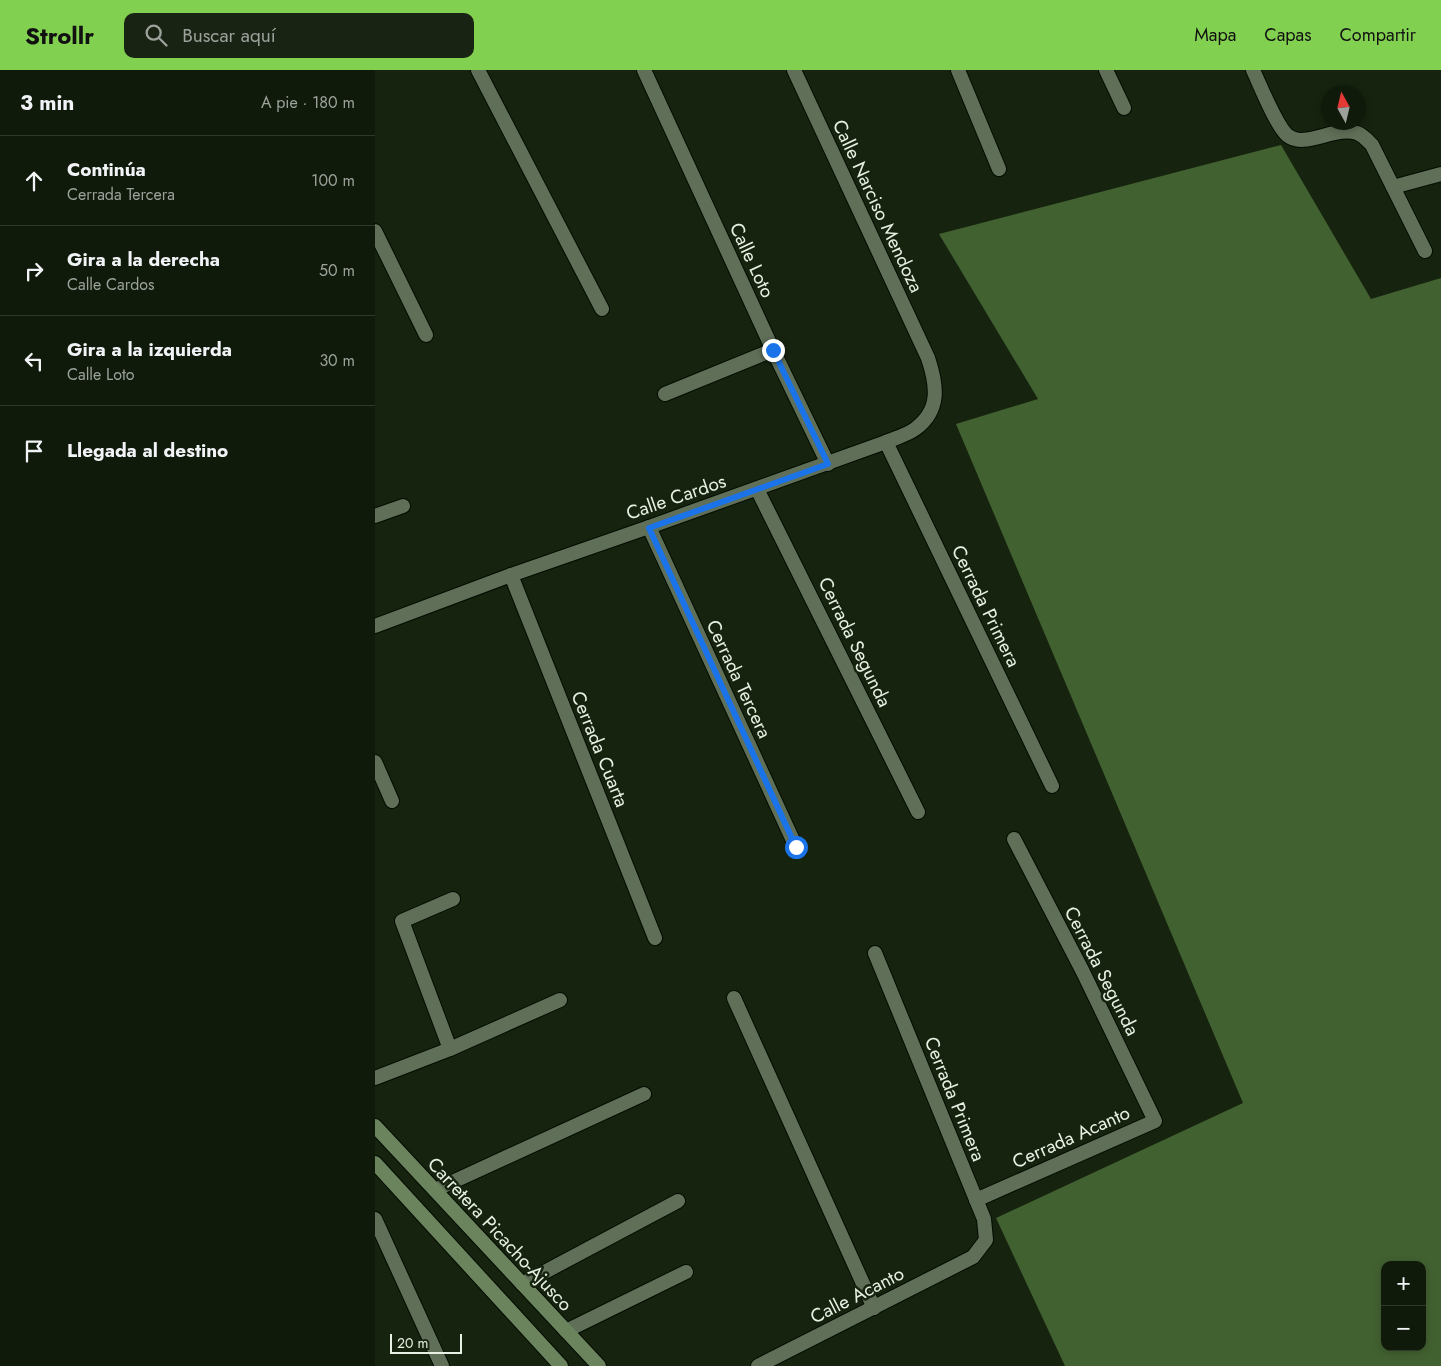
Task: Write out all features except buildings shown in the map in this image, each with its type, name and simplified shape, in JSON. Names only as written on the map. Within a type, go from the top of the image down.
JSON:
[{"type":"main road","name":"Carretera Picacho-Ajusco","points":[[375,1126],[599,1366]]},
{"type":"main road","points":[[375,1163],[561,1366]]},
{"type":"street","points":[[478,70],[602,308]]},
{"type":"street","name":"Calle Loto","points":[[644,70],[773,350],[828,464]]},
{"type":"street","name":"Calle Narciso Mendoza","points":[[794,70],[928,358]]},
{"type":"street","points":[[958,70],[999,169]]},
{"type":"street","points":[[1106,70],[1124,108]]},
{"type":"street","points":[[1253,70],[1280,126],[1288,136],[1300,140],[1344,130],[1359,133],[1372,145],[1425,251]]},
{"type":"street","points":[[1393,187],[1441,174]]},
{"type":"street","points":[[375,231],[427,335]]},
{"type":"street","points":[[665,394],[773,350]]},
{"type":"street","name":"Calle Cardos","points":[[375,626],[511,574],[649,528],[828,464],[915,430],[929,415],[935,400],[935,378],[928,358]]},
{"type":"street","name":"Cerrada Primera","points":[[886,442],[1052,786]]},
{"type":"street","name":"Cerrada Segunda","points":[[757,489],[918,812]]},
{"type":"street","points":[[375,516],[403,506]]},
{"type":"street","name":"Cerrada Tercera","points":[[649,528],[796,847]]},
{"type":"street","name":"Cerrada Cuarta","points":[[511,574],[655,938]]},
{"type":"street","points":[[375,762],[392,801]]},
{"type":"street","name":"Cerrada Segunda","points":[[1014,839],[1083,972],[1155,1120]]},
{"type":"street","points":[[449,1049],[402,921],[453,900]]},
{"type":"street","name":"Cerrada Primera","points":[[875,953],[984,1219],[986,1240],[973,1257]]},
{"type":"street","points":[[735,998],[874,1308]]},
{"type":"street","points":[[375,1078],[449,1049],[560,1000]]},
{"type":"street","points":[[435,1190],[644,1094]]},
{"type":"street","name":"Cerrada Acanto","points":[[976,1200],[1155,1120]]},
{"type":"street","points":[[522,1284],[678,1201]]},
{"type":"street","points":[[375,1219],[442,1366]]},
{"type":"street","name":"Calle Acanto","points":[[758,1366],[973,1257]]},
{"type":"street","points":[[566,1331],[686,1272]]},
{"type":"green space","points":[[1281,145],[1371,299],[1441,278],[1441,1366],[1065,1366],[996,1218],[1243,1103],[956,424],[1038,399],[939,234]]},
{"type":"route","points":[[773,350],[828,464],[649,528],[796,847]]}]
